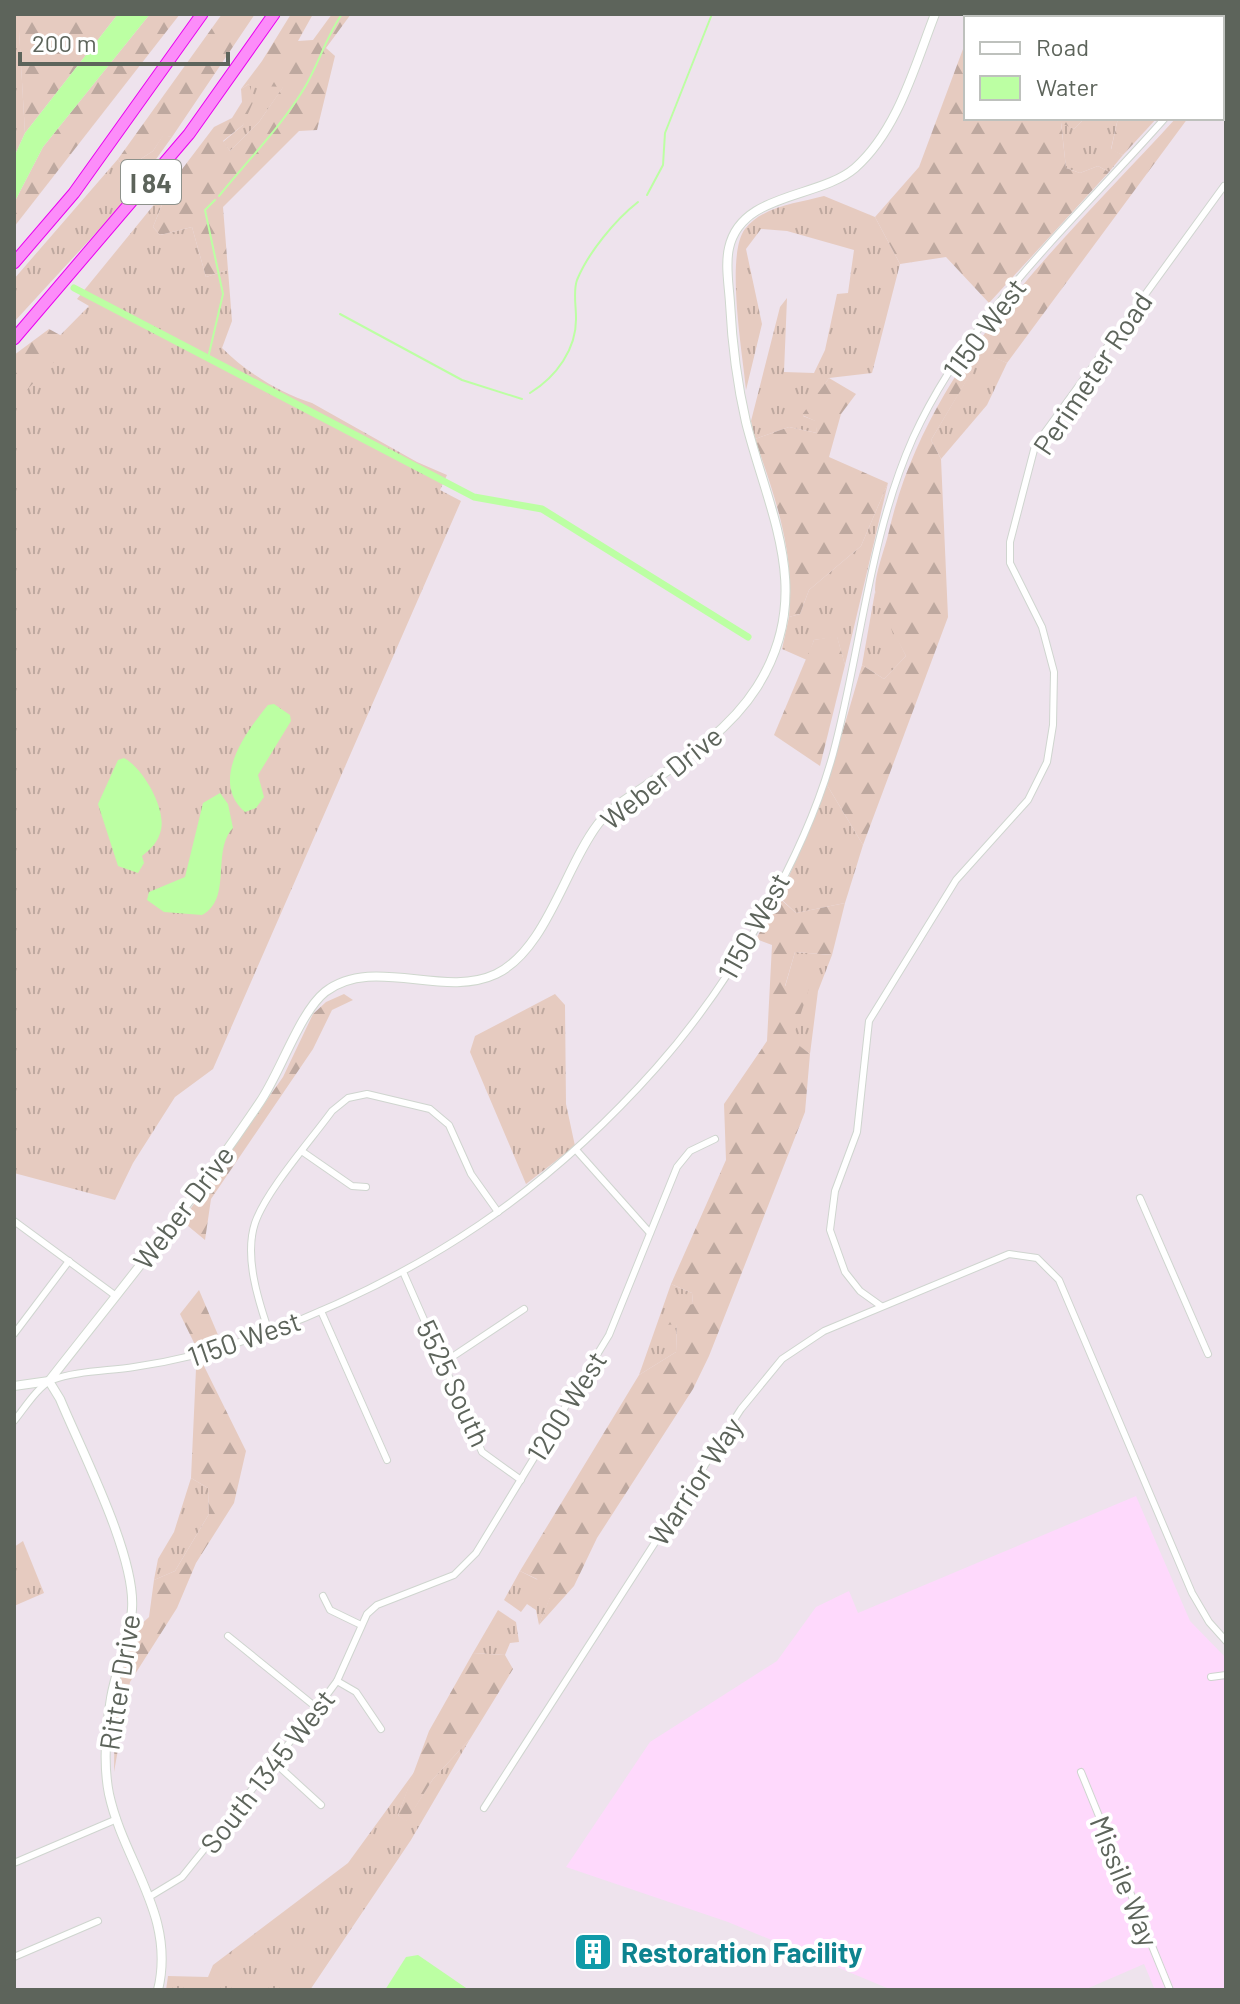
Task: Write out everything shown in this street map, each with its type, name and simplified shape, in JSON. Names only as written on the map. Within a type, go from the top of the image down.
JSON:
[{"type":"highway","name":"I 84","points":[[14,263],[74,193],[202,14]]},
{"type":"highway","name":"I 84","points":[[14,339],[180,145],[274,14]]},
{"type":"street","name":"Weber Drive","points":[[49,1381],[203,1183],[264,1096],[312,1005],[322,995],[352,979],[462,982],[494,975],[506,967],[537,933],[600,820],[715,735],[744,707],[760,683],[783,622],[787,581],[778,521],[751,440],[741,393],[731,322],[729,248],[738,226],[752,214],[842,178],[870,154],[901,98],[935,14]]},
{"type":"street","name":"1150 West","points":[[49,1381],[200,1357],[321,1311],[404,1274],[498,1212],[577,1151],[662,1062],[718,988],[764,912],[810,818],[832,756],[893,491],[913,438],[946,376],[1018,281],[1163,120]]},
{"type":"street","name":"Perimeter Road","points":[[881,1306],[860,1291],[845,1272],[830,1230],[835,1191],[857,1132],[869,1021],[956,880],[1028,800],[1047,762],[1053,725],[1054,672],[1042,627],[1010,563],[1010,542],[1035,446],[1224,186]]},
{"type":"street","points":[[269,1332],[259,1303],[252,1258],[255,1224],[332,1111],[348,1098],[367,1094],[430,1109],[449,1125],[471,1174],[498,1212]]},
{"type":"street","name":"1200 West","points":[[361,1625],[377,1605],[454,1575],[468,1563],[609,1335],[677,1167],[690,1151],[715,1139]]},
{"type":"street","points":[[577,1151],[650,1233]]},
{"type":"street","points":[[303,1152],[352,1186],[366,1187]]},
{"type":"street","points":[[1140,1198],[1208,1354]]},
{"type":"street","points":[[14,1221],[116,1296]]},
{"type":"street","name":"Warrior Way","points":[[484,1808],[763,1379],[782,1359],[813,1338],[997,1258],[1030,1255],[1056,1274],[1195,1601],[1226,1641]]},
{"type":"street","points":[[14,1334],[69,1261]]},
{"type":"street","name":"5525 South","points":[[404,1274],[482,1452],[521,1480]]},
{"type":"street","points":[[443,1363],[524,1309]]},
{"type":"street","points":[[321,1311],[387,1460]]},
{"type":"street","points":[[14,1386],[49,1381]]},
{"type":"street","points":[[14,1421],[49,1381]]},
{"type":"street","name":"Ritter Drive","points":[[49,1381],[60,1399],[129,1566],[132,1610],[111,1697],[105,1769],[117,1819],[149,1897],[164,1946],[158,1990]]},
{"type":"street","points":[[323,1596],[330,1610],[361,1625]]},
{"type":"street","name":"South 1345 West","points":[[149,1897],[182,1877],[317,1708],[337,1681],[361,1625]]},
{"type":"street","points":[[228,1636],[317,1708]]},
{"type":"street","points":[[1211,1677],[1226,1675]]},
{"type":"street","points":[[337,1681],[356,1692],[381,1729]]},
{"type":"street","points":[[274,1762],[321,1805]]},
{"type":"street","name":"Missile Way","points":[[1081,1772],[1170,1990]]},
{"type":"street","points":[[14,1863],[117,1819]]},
{"type":"street","points":[[14,1957],[98,1921]]},
{"type":"shaded area","points":[[1136,1496],[1190,1621],[1226,1658],[1226,1990],[1155,1990],[1144,1964],[1084,1990],[892,1990],[728,1922],[566,1867],[650,1742],[777,1661],[816,1607],[849,1591],[858,1613]]},
{"type":"green space","points":[[14,14],[118,14],[25,133],[19,31],[14,30]]},
{"type":"green space","points":[[150,14],[180,14],[14,227],[14,203],[43,147]]},
{"type":"green space","points":[[222,14],[255,14],[172,137],[163,136],[153,151],[133,164],[131,179],[118,159]]},
{"type":"green space","points":[[291,14],[313,14],[298,41],[313,40],[332,14],[351,14],[326,48],[335,56],[317,130],[299,131],[223,207],[228,270],[206,277],[192,227],[160,235],[153,227],[170,185],[214,127],[232,118],[242,102],[241,89],[249,84],[254,100],[243,125],[223,141],[230,151],[259,122],[283,87],[262,86],[262,61]]},
{"type":"green space","points":[[14,30],[19,30],[25,133],[14,157]]},
{"type":"green space","points":[[964,46],[964,120],[1083,120],[1074,129],[1061,123],[1066,168],[1080,173],[1098,166],[1109,172],[989,303],[946,257],[900,264],[875,217],[919,167]]},
{"type":"green space","points":[[262,61],[262,85],[284,86],[259,122],[230,151],[223,142],[243,125],[249,84],[241,89]]},
{"type":"green space","points":[[1083,120],[1118,120],[1111,149],[1123,155],[1109,172],[1098,166],[1080,173],[1066,168],[1061,122],[1074,129]]},
{"type":"green space","points":[[1118,120],[1155,120],[1123,155],[1111,150]]},
{"type":"green space","points":[[1174,120],[1187,120],[1007,363],[983,353],[931,440],[941,459],[948,617],[863,845],[827,785],[862,665],[884,679],[906,656],[883,614],[876,597],[875,583],[908,470],[934,412],[967,358],[1005,307]]},
{"type":"green space","points":[[163,135],[172,137],[128,198],[14,322],[14,279],[118,159],[130,178],[133,164],[153,151]]},
{"type":"green space","points":[[170,185],[153,227],[160,235],[192,227],[206,277],[228,270],[232,321],[222,348],[276,388],[312,403],[417,462],[447,475],[440,490],[461,501],[213,1069],[175,1097],[133,1163],[115,1200],[14,1173],[14,382],[89,306],[77,299]]},
{"type":"green space","points":[[824,196],[875,217],[900,264],[872,373],[829,378],[803,416],[816,421],[817,433],[789,427],[755,439],[751,421],[780,307],[787,298],[784,372],[814,373],[825,350],[837,294],[848,293],[854,250],[787,231],[761,229],[746,249],[762,324],[746,390],[736,282],[739,242],[745,229],[761,215],[782,206]]},
{"type":"green space","points":[[49,329],[60,335],[61,355],[14,403],[14,355]]},
{"type":"green space","points":[[983,352],[1007,363],[987,405],[941,459],[931,440]]},
{"type":"green space","points":[[829,378],[856,394],[841,414],[829,457],[888,483],[861,546],[809,590],[800,614],[789,617],[789,570],[782,526],[755,439],[789,427],[817,433],[815,421],[802,415]]},
{"type":"green space","points":[[888,483],[845,665],[837,637],[814,640],[807,660],[782,649],[789,617],[800,614],[809,590],[861,546]]},
{"type":"green space","points":[[875,592],[906,656],[884,679],[862,665]]},
{"type":"green space","points":[[837,636],[845,665],[820,766],[774,735],[814,640]]},
{"type":"green space","points":[[827,785],[863,845],[845,903],[796,913],[780,898]]},
{"type":"green space","points":[[779,898],[796,913],[845,903],[832,955],[795,952],[785,986],[810,986],[792,1040],[810,1054],[805,1112],[709,1356],[693,1389],[597,1538],[574,1586],[539,1625],[553,1589],[542,1593],[537,1579],[520,1571],[639,1375],[676,1352],[677,1324],[667,1325],[664,1321],[676,1308],[693,1304],[692,1293],[671,1284],[726,1160],[724,1104],[767,1041],[772,945],[756,939]]},
{"type":"green space","points":[[795,952],[832,955],[818,991],[810,1054],[792,1041],[785,987]]},
{"type":"green space","points":[[344,994],[353,1000],[332,1010],[313,1049],[211,1199],[205,1240],[182,1221],[283,1077],[313,1014],[326,1002]]},
{"type":"green space","points":[[555,994],[565,1005],[566,1104],[575,1146],[526,1184],[470,1052],[475,1036]]},
{"type":"green space","points":[[671,1284],[692,1293],[693,1304],[677,1323],[676,1352],[639,1375]]},
{"type":"green space","points":[[199,1290],[221,1342],[198,1351],[180,1314]]},
{"type":"green space","points":[[203,1364],[246,1451],[234,1503],[196,1563],[177,1608],[130,1682],[114,1772],[115,1691],[137,1628],[149,1617],[154,1580],[175,1571],[209,1514],[208,1488],[191,1478],[196,1369]]},
{"type":"green space","points":[[191,1478],[208,1488],[209,1514],[175,1571],[154,1580],[158,1559],[174,1532]]},
{"type":"green space","points":[[23,1541],[44,1593],[14,1606],[14,1547]]},
{"type":"green space","points":[[520,1571],[554,1588],[539,1625],[536,1610],[527,1604],[521,1612],[504,1600]]},
{"type":"green space","points":[[498,1610],[516,1622],[519,1642],[510,1643],[505,1655],[473,1653]]},
{"type":"green space","points":[[473,1653],[505,1655],[513,1669],[470,1739],[433,1779],[406,1822],[398,1815],[429,1731]]},
{"type":"green space","points":[[470,1739],[411,1840],[310,1990],[166,1990],[168,1976],[208,1977],[213,1965],[348,1863],[415,1771],[398,1815],[406,1821],[433,1779]]},
{"type":"water","points":[[118,14],[150,14],[43,147],[14,203],[14,157],[25,133]]},
{"type":"water","points":[[274,704],[290,715],[291,721],[258,775],[264,797],[256,808],[245,812],[235,800],[230,786],[235,757],[250,729],[268,705]]},
{"type":"water","points":[[124,758],[138,770],[152,790],[162,821],[158,838],[142,856],[144,863],[138,873],[118,866],[98,804],[118,760]]},
{"type":"water","points":[[220,793],[228,804],[233,828],[223,849],[217,898],[202,915],[164,912],[147,900],[149,892],[185,877],[203,803]]},
{"type":"water","points":[[418,1955],[469,1990],[385,1990],[406,1957]]},
{"type":"waterway","points":[[219,196],[296,102],[342,14]]},
{"type":"waterway","points":[[647,195],[663,165],[665,133],[712,14]]},
{"type":"waterway","points":[[208,358],[223,294],[205,210],[215,200]]},
{"type":"waterway","points":[[530,393],[548,379],[569,351],[575,329],[576,284],[588,259],[620,218],[638,202]]},
{"type":"waterway","points":[[74,288],[474,497],[542,509],[748,637]]},
{"type":"waterway","points":[[340,314],[462,380],[522,399]]},
{"type":"place","name":"Restoration Facility","points":[[593,1952]]}]
